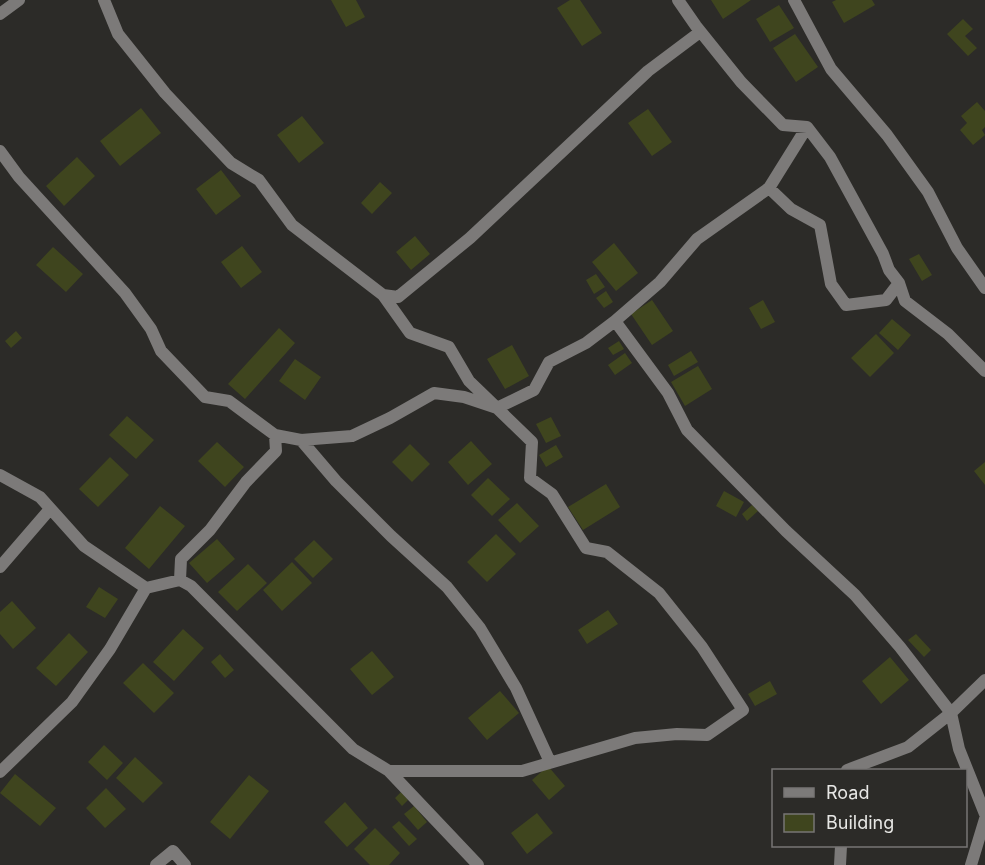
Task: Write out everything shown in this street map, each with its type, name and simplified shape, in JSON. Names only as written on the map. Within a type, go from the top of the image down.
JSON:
[{"type":"street","points":[[0,14],[19,0]]},
{"type":"street","points":[[104,0],[118,34],[165,93],[231,163],[259,180],[292,225],[383,295],[410,333],[449,348],[469,381],[532,442],[530,478],[552,494],[586,548],[607,552],[659,593],[702,647],[743,710],[707,735],[677,734],[635,738],[522,771],[389,771]]},
{"type":"street","points":[[678,0],[700,32],[741,82],[783,125],[807,127],[830,158],[884,254],[889,270],[899,283],[905,301],[948,334],[985,371]]},
{"type":"street","points":[[794,0],[831,69],[887,135],[928,192],[957,248],[985,288]]},
{"type":"street","points":[[383,295],[398,297],[470,238],[631,86],[700,32]]},
{"type":"street","points":[[0,151],[19,177],[125,293],[151,329],[162,351],[205,397],[229,401],[275,435],[301,440],[352,436],[434,393],[464,397],[497,408],[534,390],[549,362],[586,343],[615,321],[660,282],[697,239],[769,188],[807,127]]},
{"type":"street","points":[[769,188],[791,209],[820,225],[831,284],[846,305],[886,300],[899,283]]},
{"type":"street","points":[[615,321],[668,393],[687,430],[786,531],[855,595],[900,647],[951,713],[959,749],[985,814]]},
{"type":"street","points":[[180,580],[181,559],[210,530],[246,482],[276,451],[275,435]]},
{"type":"street","points":[[301,440],[342,488],[447,587],[480,628],[516,688],[550,762]]},
{"type":"street","points":[[0,475],[40,497],[84,546],[146,588]]},
{"type":"street","points":[[0,567],[50,508]]},
{"type":"street","points":[[0,772],[72,702],[110,649],[146,588],[180,580],[190,586],[353,749],[389,771],[478,865]]},
{"type":"street","points":[[852,769],[909,747],[951,713],[985,680]]},
{"type":"street","points":[[971,865],[985,819]]},
{"type":"street","points":[[840,865],[841,847]]},
{"type":"street","points":[[156,865],[172,851],[185,865]]},
{"type":"building","points":[[331,0],[356,0],[365,17],[346,27]]},
{"type":"building","points":[[570,0],[580,0],[602,33],[582,46],[557,8]]},
{"type":"building","points":[[711,0],[751,0],[723,19]]},
{"type":"building","points":[[872,0],[875,5],[844,23],[832,2]]},
{"type":"building","points":[[779,5],[794,28],[770,42],[756,19]]},
{"type":"building","points":[[963,19],[973,29],[965,36],[977,48],[968,56],[947,34]]},
{"type":"building","points":[[795,34],[818,67],[796,82],[773,48]]},
{"type":"building","points":[[977,102],[985,111],[985,127],[982,130],[985,135],[973,145],[960,130],[967,123],[961,116]]},
{"type":"building","points":[[141,108],[161,133],[120,166],[100,141]]},
{"type":"building","points":[[648,109],[672,142],[652,156],[628,123]]},
{"type":"building","points":[[302,116],[324,143],[299,163],[277,135]]},
{"type":"building","points":[[77,157],[95,176],[64,206],[46,186]]},
{"type":"building","points":[[221,170],[241,196],[216,215],[196,189]]},
{"type":"building","points":[[380,182],[392,193],[372,214],[361,203]]},
{"type":"building","points":[[415,236],[430,254],[411,270],[396,252]]},
{"type":"building","points":[[614,243],[638,273],[616,291],[592,262]]},
{"type":"building","points":[[242,246],[262,272],[241,288],[221,262]]},
{"type":"building","points":[[53,247],[83,274],[66,292],[36,265]]},
{"type":"building","points":[[919,254],[932,275],[922,281],[909,259]]},
{"type":"building","points":[[596,274],[605,287],[594,294],[586,280]]},
{"type":"building","points":[[606,291],[613,302],[604,308],[596,298]]},
{"type":"building","points":[[652,300],[673,331],[652,345],[631,314]]},
{"type":"building","points":[[763,300],[775,322],[761,329],[749,308]]},
{"type":"building","points":[[892,319],[911,335],[898,350],[879,333]]},
{"type":"building","points":[[279,328],[295,343],[245,399],[228,384]]},
{"type":"building","points":[[16,331],[22,338],[11,348],[5,341]]},
{"type":"building","points":[[876,334],[894,353],[870,377],[851,358]]},
{"type":"building","points":[[619,341],[624,349],[613,355],[608,348]]},
{"type":"building","points":[[512,345],[529,376],[505,389],[487,359]]},
{"type":"building","points":[[691,351],[698,362],[674,376],[668,365]]},
{"type":"building","points":[[625,353],[632,363],[615,375],[608,365]]},
{"type":"building","points":[[295,359],[321,377],[305,400],[279,381]]},
{"type":"building","points":[[698,366],[712,389],[685,406],[671,382]]},
{"type":"building","points":[[127,416],[154,440],[136,459],[109,435]]},
{"type":"building","points":[[551,417],[561,436],[546,443],[536,424]]},
{"type":"building","points":[[471,441],[492,464],[468,485],[448,462]]},
{"type":"building","points":[[217,442],[244,467],[225,487],[198,461]]},
{"type":"building","points":[[410,444],[430,464],[412,482],[392,462]]},
{"type":"building","points":[[556,445],[563,457],[546,467],[539,455]]},
{"type":"building","points":[[110,457],[129,475],[98,507],[79,489]]},
{"type":"building","points":[[985,462],[985,485],[974,471]]},
{"type":"building","points":[[488,478],[510,499],[492,516],[471,495]]},
{"type":"building","points":[[606,484],[620,507],[583,530],[568,507]]},
{"type":"building","points":[[724,491],[744,502],[736,517],[716,506]]},
{"type":"building","points":[[517,503],[539,526],[520,543],[498,520]]},
{"type":"building","points":[[752,505],[758,511],[747,521],[742,514]]},
{"type":"building","points":[[160,506],[185,526],[149,569],[125,548]]},
{"type":"building","points":[[496,534],[516,554],[487,582],[467,562]]},
{"type":"building","points":[[217,539],[235,559],[207,583],[189,563]]},
{"type":"building","points":[[314,540],[333,559],[313,578],[294,559]]},
{"type":"building","points":[[292,562],[312,583],[282,611],[263,590]]},
{"type":"building","points":[[248,564],[267,583],[237,611],[218,592]]},
{"type":"building","points":[[99,587],[118,599],[105,618],[86,607]]},
{"type":"building","points":[[12,601],[36,628],[13,649],[0,634],[0,612]]},
{"type":"building","points":[[608,610],[618,624],[587,644],[578,630]]},
{"type":"building","points":[[183,629],[204,648],[174,681],[153,662]]},
{"type":"building","points":[[69,633],[88,652],[56,686],[36,668]]},
{"type":"building","points":[[916,634],[931,650],[924,657],[908,640]]},
{"type":"building","points":[[372,651],[394,677],[372,695],[350,669]]},
{"type":"building","points":[[220,654],[234,670],[225,678],[211,662]]},
{"type":"building","points":[[890,657],[909,680],[881,704],[862,681]]},
{"type":"building","points":[[143,663],[174,693],[154,713],[123,683]]},
{"type":"building","points":[[770,681],[777,694],[755,706],[748,694]]},
{"type":"building","points":[[500,691],[519,713],[487,740],[468,718]]},
{"type":"building","points":[[104,745],[123,763],[107,780],[88,762]]},
{"type":"building","points":[[135,757],[163,783],[143,803],[116,778]]},
{"type":"building","points":[[548,766],[565,786],[549,800],[532,780]]},
{"type":"building","points":[[15,774],[56,808],[40,826],[0,793]]},
{"type":"building","points":[[249,775],[269,791],[230,839],[210,822]]},
{"type":"building","points":[[106,788],[126,809],[105,828],[86,808]]},
{"type":"building","points":[[401,792],[408,800],[402,806],[395,798]]},
{"type":"building","points":[[345,802],[368,828],[347,847],[324,822]]},
{"type":"building","points":[[414,806],[427,822],[418,830],[404,814]]},
{"type":"building","points":[[537,813],[553,833],[527,854],[511,833]]},
{"type":"building","points":[[399,821],[417,839],[409,846],[392,827]]},
{"type":"building","points":[[375,828],[400,853],[389,865],[370,865],[354,849]]}]
